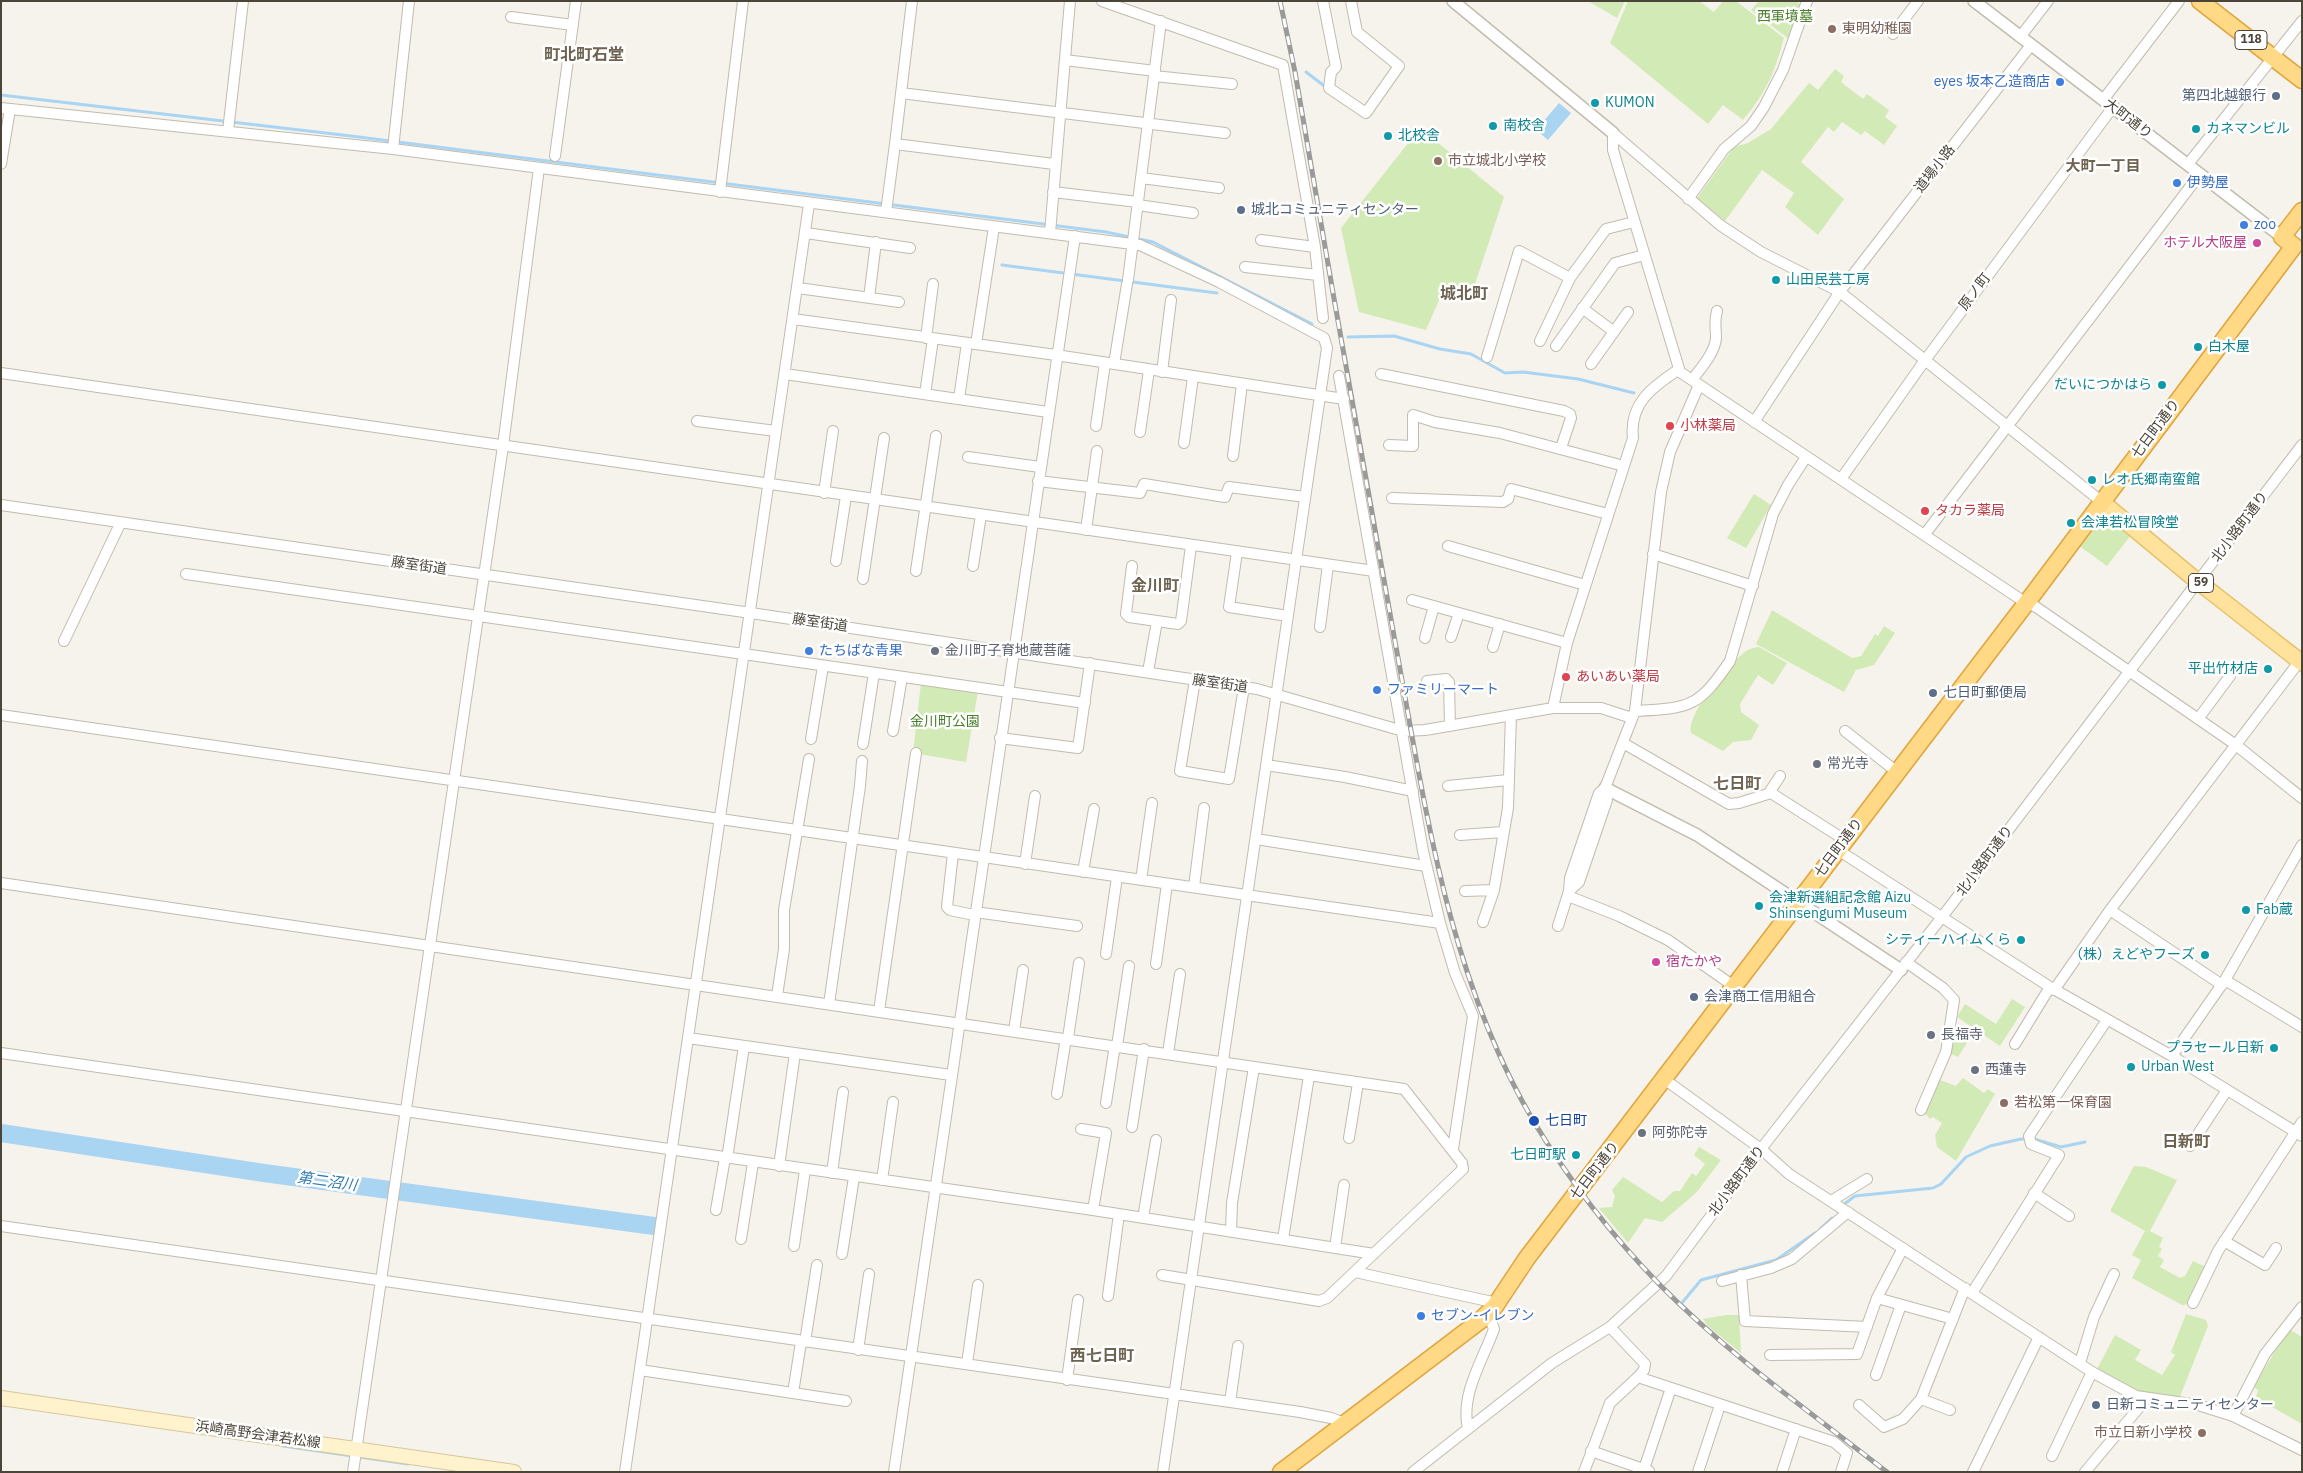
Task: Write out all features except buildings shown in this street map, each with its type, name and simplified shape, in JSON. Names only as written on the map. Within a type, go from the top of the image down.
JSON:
[{"type":"highway","name":"118","points":[[2200,1],[2302,80]]},
{"type":"highway","name":"七日町通り","points":[[1281,1472],[1492,1308],[1527,1258],[2027,602],[2293,245],[2302,212]]},
{"type":"main road","name":"59","points":[[2102,502],[2301,661]]},
{"type":"main road","name":"浜崎高野会津若松線","points":[[1,1398],[355,1459],[514,1472]]},
{"type":"street","points":[[228,132],[243,1]]},
{"type":"street","points":[[393,149],[409,1]]},
{"type":"street","points":[[555,156],[576,1]]},
{"type":"street","points":[[721,189],[743,1]]},
{"type":"street","points":[[887,207],[912,1]]},
{"type":"street","points":[[1050,230],[1054,164],[1070,1]]},
{"type":"street","points":[[1102,1],[1283,65],[1315,247],[1324,318]]},
{"type":"street","points":[[1323,1],[1336,67],[1331,72],[1329,88],[1366,113],[1399,66],[1357,32],[1351,1]]},
{"type":"street","points":[[1453,1],[1613,133],[1720,225],[1761,252],[1840,292],[2102,502]]},
{"type":"street","points":[[1688,199],[1724,149],[1751,126],[1764,107],[1783,70],[1807,1]]},
{"type":"street","points":[[1892,34],[1918,1]]},
{"type":"street","name":"大町通り","points":[[1974,1],[2293,245]]},
{"type":"street","points":[[2020,37],[2048,1]]},
{"type":"street","points":[[2103,100],[2179,1]]},
{"type":"street","points":[[511,17],[573,25]]},
{"type":"street","points":[[1096,426],[1127,282],[1134,240],[1161,21]]},
{"type":"street","points":[[2188,164],[2302,21]]},
{"type":"street","name":"道場小路","points":[[1754,422],[1840,292],[2031,45]]},
{"type":"street","points":[[1065,60],[1232,84]]},
{"type":"street","points":[[901,93],[1225,133]]},
{"type":"street","points":[[1,164],[6,108],[393,149],[721,189],[809,204],[887,207],[994,227],[1050,230],[1075,236],[1134,240],[1324,338],[1327,348],[1163,1472]]},
{"type":"street","name":"原ノ町","points":[[1841,480],[1926,360],[2113,108]]},
{"type":"street","points":[[1613,133],[1613,150],[1678,370],[2027,602],[2236,745],[2302,798]]},
{"type":"street","points":[[895,144],[1054,164]]},
{"type":"street","points":[[355,1459],[453,781],[504,446],[539,168]]},
{"type":"street","points":[[1925,534],[2006,425],[2200,174]]},
{"type":"street","points":[[1141,178],[1219,188]]},
{"type":"street","points":[[1053,192],[1193,212]]},
{"type":"street","points":[[625,1472],[719,819],[751,613],[776,430],[794,319],[809,204]]},
{"type":"street","points":[[1540,341],[1570,278],[1606,229],[1634,222]]},
{"type":"street","points":[[959,399],[994,227]]},
{"type":"street","points":[[806,233],[910,248]]},
{"type":"street","points":[[894,1472],[1012,652],[1075,236]]},
{"type":"street","points":[[1261,240],[1315,247]]},
{"type":"street","points":[[868,298],[876,242]]},
{"type":"street","points":[[1487,358],[1519,251],[1570,278]]},
{"type":"street","points":[[1556,346],[1615,263],[1644,255]]},
{"type":"street","points":[[1245,266],[1318,275]]},
{"type":"street","points":[[925,394],[933,284]]},
{"type":"street","points":[[798,288],[899,302]]},
{"type":"street","points":[[1162,372],[1171,300]]},
{"type":"street","points":[[1582,308],[1613,331]]},
{"type":"street","points":[[1558,926],[1568,894],[1578,882],[1607,800],[1604,788],[1634,714],[1661,492],[1670,452],[1696,383],[1714,347],[1716,339],[1714,324],[1717,310]]},
{"type":"street","points":[[1591,364],[1628,312]]},
{"type":"street","points":[[794,319],[1056,355],[1344,399]]},
{"type":"street","points":[[1140,432],[1149,370]]},
{"type":"street","points":[[1553,708],[1567,642],[1633,438],[1632,428],[1640,401],[1654,387],[1678,370]]},
{"type":"street","points":[[1,373],[1374,571]]},
{"type":"street","points":[[785,374],[1048,412]]},
{"type":"street","points":[[1381,374],[1564,411],[1570,414],[1571,418],[1561,448]]},
{"type":"street","points":[[1339,376],[1426,866],[1455,973],[1473,1016],[1453,1150]]},
{"type":"street","points":[[1184,443],[1193,377]]},
{"type":"street","points":[[1233,456],[1242,384]]},
{"type":"street","points":[[1389,445],[1413,446],[1413,415],[1561,448],[1624,466]]},
{"type":"street","points":[[697,421],[776,430]]},
{"type":"street","points":[[824,493],[833,431]]},
{"type":"street","points":[[916,571],[936,436]]},
{"type":"street","points":[[864,579],[884,438]]},
{"type":"street","name":"北小路町通り","points":[[1412,1472],[1552,1363],[1610,1327],[1666,1276],[1760,1149],[1942,917],[2302,445]]},
{"type":"street","points":[[1086,530],[1097,451]]},
{"type":"street","points":[[1634,714],[1676,709],[1692,704],[1702,695],[1730,660],[1773,514],[1806,456]]},
{"type":"street","points":[[968,457],[1040,467]]},
{"type":"street","points":[[1038,481],[1140,493],[1144,484],[1225,497],[1229,487],[1305,498]]},
{"type":"street","points":[[1392,498],[1503,502],[1508,499],[1511,489],[1608,514]]},
{"type":"street","points":[[836,561],[846,496]]},
{"type":"street","name":"藤室街道","points":[[1,505],[751,613],[1244,687],[1276,694],[1403,731],[1450,726],[1553,708],[1601,708],[1634,714]]},
{"type":"street","points":[[973,566],[981,515]]},
{"type":"street","points":[[64,641],[122,522]]},
{"type":"street","points":[[1132,566],[1126,614],[1129,617],[1173,624],[1181,621],[1191,546]]},
{"type":"street","points":[[1448,546],[1585,585]]},
{"type":"street","points":[[1237,552],[1229,607],[1288,616]]},
{"type":"street","points":[[1653,554],[1753,586]]},
{"type":"street","points":[[1320,627],[1328,565]]},
{"type":"street","points":[[186,574],[1085,703]]},
{"type":"street","points":[[1412,600],[1567,642]]},
{"type":"street","points":[[1425,638],[1434,606]]},
{"type":"street","points":[[1451,637],[1459,613]]},
{"type":"street","points":[[1148,672],[1157,621]]},
{"type":"street","points":[[1493,647],[1500,624]]},
{"type":"street","points":[[2014,1044],[2110,910],[2301,661]]},
{"type":"street","points":[[1000,738],[1078,748],[1090,664]]},
{"type":"street","points":[[811,739],[823,666]]},
{"type":"street","points":[[863,744],[874,673]]},
{"type":"street","points":[[2198,719],[2230,676]]},
{"type":"street","points":[[893,731],[902,677]]},
{"type":"street","points":[[1427,680],[1446,679],[1449,682],[1450,726]]},
{"type":"street","points":[[1194,680],[1180,772],[1230,779],[1244,687]]},
{"type":"street","points":[[1,715],[1440,923]]},
{"type":"street","points":[[1483,922],[1494,890],[1508,808],[1511,715]]},
{"type":"street","points":[[1845,731],[1897,772]]},
{"type":"street","points":[[1623,743],[1729,804],[1739,803],[1770,793],[1780,776]]},
{"type":"street","points":[[879,1011],[916,753]]},
{"type":"street","points":[[777,996],[784,949],[784,910],[809,759]]},
{"type":"street","points":[[829,1004],[853,839],[862,761]]},
{"type":"street","points":[[1266,765],[1345,777],[1413,791]]},
{"type":"street","points":[[1448,786],[1508,780]]},
{"type":"street","points":[[1604,788],[1697,835],[1799,902],[1903,966],[1943,988],[1954,1000],[1946,1052],[1921,1110]]},
{"type":"street","points":[[1770,793],[1942,917],[2052,989],[2172,1056],[2298,1134]]},
{"type":"street","points":[[1025,864],[1035,796]]},
{"type":"street","points":[[1141,880],[1152,803]]},
{"type":"street","points":[[1194,887],[1204,808]]},
{"type":"street","points":[[1083,872],[1094,809]]},
{"type":"street","points":[[1460,835],[1503,832]]},
{"type":"street","points":[[1256,839],[1426,866]]},
{"type":"street","points":[[2172,1056],[2223,982],[2302,844]]},
{"type":"street","points":[[954,854],[947,906],[950,910],[1077,926]]},
{"type":"street","points":[[1106,954],[1117,877]]},
{"type":"street","points":[[1,883],[1014,1030],[1308,1076],[1404,1089],[1462,1163],[1463,1169],[1327,1298],[1319,1301],[1162,1275]]},
{"type":"street","points":[[1156,964],[1167,884]]},
{"type":"street","points":[[1465,891],[1494,890]]},
{"type":"street","points":[[1568,894],[1668,940],[1735,987]]},
{"type":"street","points":[[2110,910],[2223,982],[2302,1027]]},
{"type":"street","points":[[1057,1094],[1079,963]]},
{"type":"street","points":[[1106,1103],[1130,966]]},
{"type":"street","points":[[1014,1030],[1023,970]]},
{"type":"street","points":[[1168,1053],[1180,974]]},
{"type":"street","points":[[1859,1406],[1884,1427],[1903,1420],[1921,1399],[1953,1319],[1969,1290],[2059,1155],[2030,1140],[2107,1020]]},
{"type":"street","points":[[688,1038],[951,1076]]},
{"type":"street","points":[[716,1210],[744,1046]]},
{"type":"street","points":[[1132,1127],[1144,1050]]},
{"type":"street","points":[[1,1053],[406,1110],[753,1163],[1093,1210],[1374,1254]]},
{"type":"street","points":[[779,1166],[795,1053]]},
{"type":"street","points":[[1231,1231],[1232,1203],[1254,1067]]},
{"type":"street","points":[[1283,1239],[1308,1076]]},
{"type":"street","points":[[1664,1079],[1760,1149],[1788,1174],[1969,1290],[2092,1372],[2129,1393],[2147,1398],[2198,1405],[2233,1416],[2302,1450]]},
{"type":"street","points":[[1349,1138],[1358,1082]]},
{"type":"street","points":[[2190,1146],[2227,1090]]},
{"type":"street","points":[[832,1173],[843,1092]]},
{"type":"street","points":[[882,1180],[893,1102]]},
{"type":"street","points":[[2193,1303],[2224,1241],[2298,1134],[2302,1122]]},
{"type":"street","points":[[1081,1129],[1106,1133],[1093,1210]]},
{"type":"street","points":[[1143,1218],[1156,1140]]},
{"type":"street","points":[[741,1239],[753,1163]]},
{"type":"street","points":[[794,1246],[805,1170]]},
{"type":"street","points":[[842,1254],[854,1177]]},
{"type":"street","points":[[1831,1201],[1867,1179]]},
{"type":"street","points":[[1335,1248],[1344,1186]]},
{"type":"street","points":[[2034,1193],[2069,1216]]},
{"type":"street","points":[[1722,1281],[1771,1268],[1792,1259],[1848,1212]]},
{"type":"street","points":[[1108,1296],[1119,1214]]},
{"type":"street","points":[[1,1226],[381,1281],[648,1317],[803,1342],[1230,1402],[1331,1418],[1344,1423]]},
{"type":"street","points":[[2224,1241],[2265,1265],[2276,1248]]},
{"type":"street","points":[[1770,1355],[1857,1354],[1878,1298],[1903,1248]]},
{"type":"street","points":[[793,1393],[817,1265]]},
{"type":"street","points":[[1355,1272],[1492,1308],[1494,1329],[1469,1394],[1466,1413],[1468,1428]]},
{"type":"street","points":[[858,1350],[869,1274]]},
{"type":"street","points":[[2080,1363],[2094,1317],[2114,1274]]},
{"type":"street","points":[[1741,1275],[1745,1321],[1867,1327]]},
{"type":"street","points":[[967,1364],[978,1285]]},
{"type":"street","points":[[1878,1298],[1953,1319]]},
{"type":"street","points":[[1067,1380],[1078,1300]]},
{"type":"street","points":[[1876,1375],[1902,1305]]},
{"type":"street","points":[[2233,1416],[2265,1354],[2302,1306]]},
{"type":"street","points":[[1584,1472],[1610,1403],[1644,1370],[1645,1364],[1610,1327]]},
{"type":"street","points":[[1973,1472],[2039,1337]]},
{"type":"street","points":[[1230,1402],[1238,1346]]},
{"type":"street","points":[[640,1370],[846,1401]]},
{"type":"street","points":[[2052,1456],[2092,1372]]},
{"type":"street","points":[[1638,1377],[1720,1406],[1834,1442],[1847,1453],[1841,1472]]},
{"type":"street","points":[[1591,1451],[1645,1471],[1671,1388]]},
{"type":"street","points":[[2085,1472],[2147,1398]]},
{"type":"street","points":[[1921,1399],[1950,1410]]},
{"type":"street","points":[[1698,1472],[1720,1406]]},
{"type":"street","points":[[1782,1472],[1796,1429]]},
{"type":"green space","points":[[1588,1],[1625,1],[1617,18]]},
{"type":"green space","points":[[1628,1],[1699,1],[1714,12],[1723,1],[1736,1],[1784,38],[1769,82],[1743,120],[1723,105],[1708,124],[1610,43]]},
{"type":"green space","name":"西軍墳墓","points":[[1759,1],[1796,1],[1803,7],[1790,40],[1751,10]]},
{"type":"green space","points":[[1835,69],[1844,76],[1841,82],[1863,99],[1867,94],[1889,110],[1885,117],[1897,126],[1884,145],[1865,131],[1861,135],[1842,122],[1834,132],[1828,127],[1801,162],[1844,199],[1818,235],[1785,207],[1794,193],[1762,170],[1725,221],[1697,198],[1734,147],[1748,143],[1771,129],[1809,83],[1818,90]]},
{"type":"green space","points":[[1420,128],[1504,197],[1469,302],[1441,296],[1426,330],[1359,312],[1341,228]]},
{"type":"green space","points":[[1754,494],[1771,505],[1746,548],[1727,538]]},
{"type":"green space","points":[[2103,513],[2131,535],[2107,566],[2078,545]]},
{"type":"green space","points":[[1772,610],[1852,658],[1861,656],[1875,634],[1878,636],[1884,626],[1895,633],[1874,665],[1856,670],[1844,692],[1756,644]]},
{"type":"green space","points":[[1759,647],[1787,663],[1773,685],[1758,675],[1740,704],[1741,712],[1759,725],[1751,740],[1733,742],[1723,751],[1691,733],[1691,724],[1702,701],[1721,676],[1749,649]]},
{"type":"green space","name":"金川町公園","points":[[921,683],[978,691],[966,762],[913,753]]},
{"type":"green space","points":[[2012,999],[2025,1007],[2000,1046],[1957,1017],[1965,1004],[1996,1024]]},
{"type":"green space","points":[[1954,1031],[1968,1041],[1958,1057],[1951,1054]]},
{"type":"green space","points":[[1963,1078],[1984,1093],[1988,1089],[1995,1094],[1956,1161],[1937,1147],[1935,1135],[1942,1123],[1933,1117],[1930,1119],[1924,1112],[1940,1080],[1956,1086]]},
{"type":"green space","points":[[1699,1147],[1721,1160],[1696,1193],[1662,1222],[1645,1218],[1628,1243],[1599,1208],[1612,1207],[1615,1196],[1612,1190],[1623,1177],[1662,1202],[1674,1191],[1680,1191],[1692,1173],[1696,1176],[1705,1164],[1694,1155]]},
{"type":"green space","points":[[2134,1166],[2146,1167],[2177,1180],[2150,1231],[2163,1238],[2159,1247],[2162,1249],[2158,1256],[2164,1260],[2160,1267],[2180,1278],[2185,1276],[2193,1261],[2208,1268],[2189,1304],[2182,1305],[2132,1278],[2141,1260],[2132,1255],[2145,1231],[2110,1211]]},
{"type":"green space","points":[[2186,1314],[2206,1320],[2208,1326],[2179,1399],[2140,1393],[2097,1369],[2115,1335],[2141,1350],[2135,1360],[2162,1375],[2175,1355],[2171,1352]]},
{"type":"green space","points":[[1739,1315],[1741,1353],[1708,1326],[1703,1319]]},
{"type":"green space","points":[[2289,1329],[2302,1337],[2302,1424],[2256,1398],[2258,1390],[2253,1387]]},
{"type":"water","points":[[1559,103],[1571,113],[1548,140],[1536,130]]},
{"type":"waterway","points":[[1306,72],[1327,88]]},
{"type":"waterway","points":[[1,95],[351,136],[1106,232],[1153,242],[1312,324]]},
{"type":"waterway","points":[[1002,265],[1217,293]]},
{"type":"waterway","points":[[1348,337],[1394,336],[1440,349],[1471,354],[1505,373],[1523,372],[1578,379],[1634,393]]},
{"type":"waterway","name":"第二沼川","points":[[1,1133],[264,1173],[654,1226]]},
{"type":"waterway","points":[[1843,1205],[1855,1196],[1933,1188],[1941,1184],[1966,1157],[1990,1146],[2021,1139],[2034,1139],[2061,1147],[2085,1142]]},
{"type":"waterway","points":[[1820,1229],[1832,1218]]},
{"type":"waterway","points":[[1681,1304],[1701,1280],[1776,1260],[1815,1233]]},
{"type":"waterway","points":[[283,1446],[408,1464]]},
{"type":"railway","points":[[1280,1],[1295,72],[1331,284],[1429,824],[1459,947],[1479,1007],[1504,1065],[1534,1122],[1577,1186],[1625,1247],[1686,1311],[1770,1382],[1887,1472]]},
{"type":"place","name":"東明幼稚園","points":[[1832,29]]},
{"type":"place","name":"eyes 坂本乙造商店","points":[[2060,82]]},
{"type":"place","name":"第四北越銀行","points":[[2276,96]]},
{"type":"place","name":"KUMON","points":[[1595,103]]},
{"type":"place","name":"南校舎","points":[[1493,126]]},
{"type":"place","name":"カネマンビル","points":[[2196,129]]},
{"type":"place","name":"北校舎","points":[[1388,136]]},
{"type":"place","name":"市立城北小学校","points":[[1438,161]]},
{"type":"place","name":"伊勢屋","points":[[2177,183]]},
{"type":"place","name":"城北コミュニティセンター","points":[[1241,210]]},
{"type":"place","name":"zoo","points":[[2244,225]]},
{"type":"place","name":"ホテル大阪屋","points":[[2257,243]]},
{"type":"place","name":"山田民芸工房","points":[[1776,280]]},
{"type":"place","name":"白木屋","points":[[2198,347]]},
{"type":"place","name":"だいにつかはら","points":[[2162,385]]},
{"type":"place","name":"小林薬局","points":[[1670,426]]},
{"type":"place","name":"レオ氏郷南蛮館","points":[[2092,480]]},
{"type":"place","name":"タカラ薬局","points":[[1925,511]]},
{"type":"place","name":"会津若松冒険堂","points":[[2071,523]]},
{"type":"place","name":"たちばな青果","points":[[809,651]]},
{"type":"place","name":"金川町子育地蔵菩薩","points":[[935,651]]},
{"type":"place","name":"平出竹材店","points":[[2268,669]]},
{"type":"place","name":"あいあい薬局","points":[[1566,677]]},
{"type":"place","name":"ファミリーマート","points":[[1377,690]]},
{"type":"place","name":"七日町郵便局","points":[[1933,693]]},
{"type":"place","name":"常光寺","points":[[1817,764]]},
{"type":"place","name":"会津新選組記念館 Aizu Shinsengumi Museum","points":[[1759,906]]},
{"type":"place","name":"Fab蔵","points":[[2246,910]]},
{"type":"place","name":"シティーハイムくら","points":[[2021,940]]},
{"type":"place","name":"（株）えどやフーズ","points":[[2205,955]]},
{"type":"place","name":"宿たかや","points":[[1656,962]]},
{"type":"place","name":"会津商工信用組合","points":[[1694,997]]},
{"type":"place","name":"長福寺","points":[[1931,1035]]},
{"type":"place","name":"プラセール日新","points":[[2274,1048]]},
{"type":"place","name":"Urban West","points":[[2131,1067]]},
{"type":"place","name":"西蓮寺","points":[[1975,1070]]},
{"type":"place","name":"若松第一保育園","points":[[2004,1103]]},
{"type":"place","name":"七日町","points":[[1534,1121]]},
{"type":"place","name":"阿弥陀寺","points":[[1642,1133]]},
{"type":"place","name":"七日町駅","points":[[1576,1155]]},
{"type":"place","name":"セブン-イレブン","points":[[1421,1316]]},
{"type":"place","name":"日新コミュニティセンター","points":[[2096,1405]]},
{"type":"place","name":"市立日新小学校","points":[[2202,1433]]},
{"type":"district","name":"町北町石堂","points":[[584,55]]},
{"type":"district","name":"大町一丁目","points":[[2103,167]]},
{"type":"district","name":"城北町","points":[[1464,294]]},
{"type":"district","name":"金川町","points":[[1155,586]]},
{"type":"district","name":"七日町","points":[[1737,784]]},
{"type":"district","name":"日新町","points":[[2186,1142]]},
{"type":"district","name":"西七日町","points":[[1102,1356]]}]
